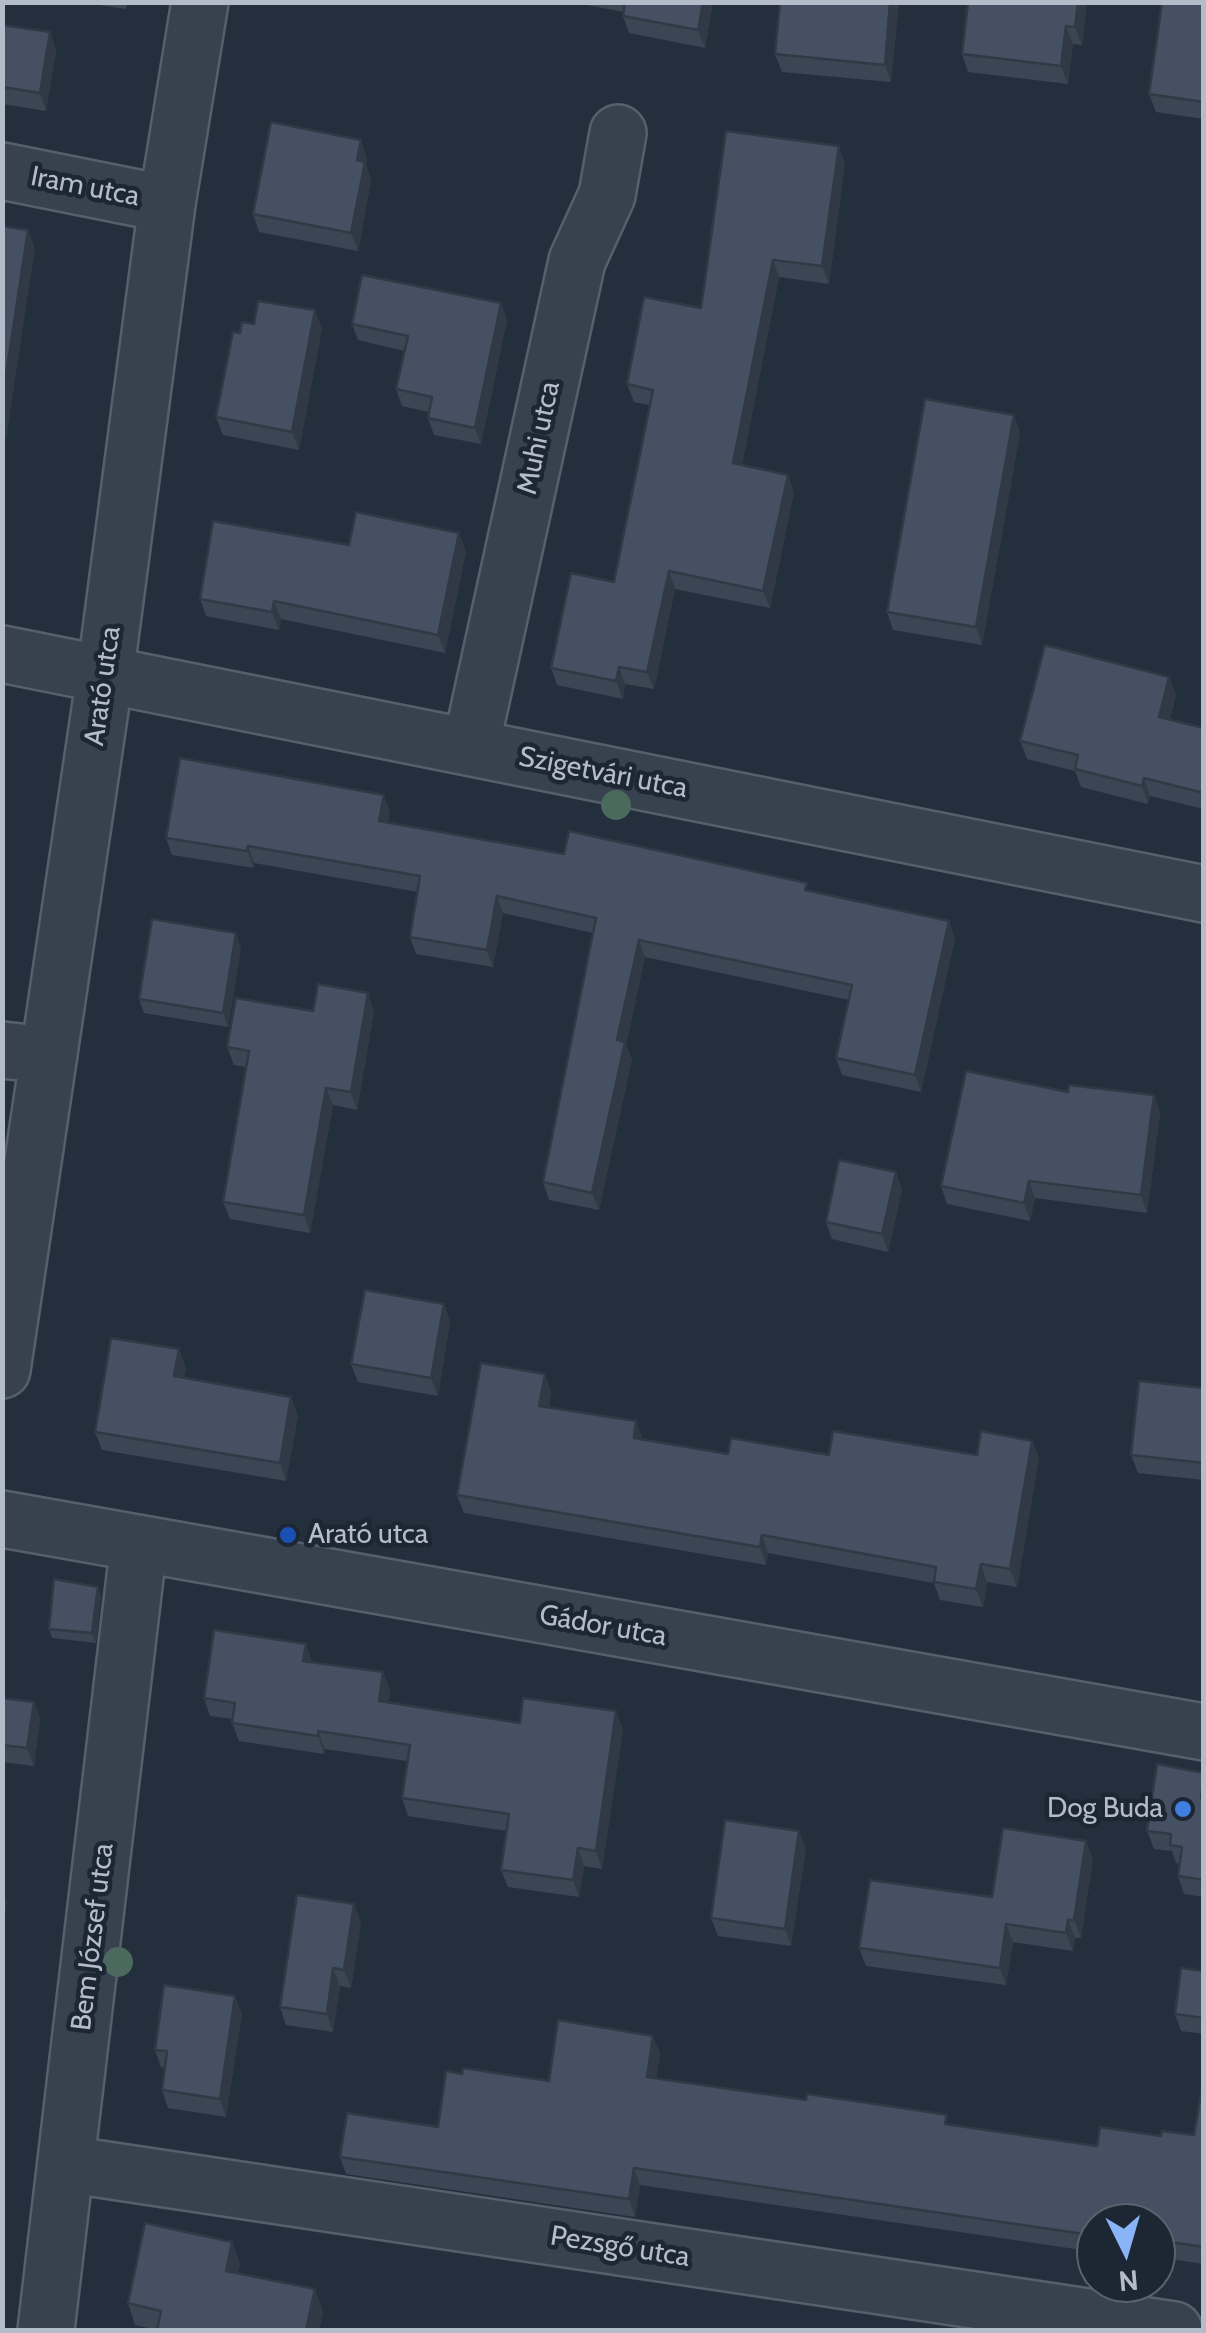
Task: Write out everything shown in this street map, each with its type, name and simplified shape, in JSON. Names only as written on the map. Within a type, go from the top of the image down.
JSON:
[{"type":"street","name":"Arató utca","points":[[2,1370],[26,1052],[106,676],[167,204],[200,2]]},
{"type":"street","name":"Muhi utca","points":[[471,746],[578,261],[607,194],[618,133]]},
{"type":"street","name":"Iram utca","points":[[2,170],[167,204]]},
{"type":"street","name":"Szigetvári utca","points":[[2,654],[1204,894]]},
{"type":"street","name":"Gádor utca","points":[[2,1519],[1204,1732]]},
{"type":"street","name":"Bem József utca","points":[[46,2330],[139,1543]]},
{"type":"street","name":"Pezsgő utca","points":[[66,2164],[1174,2330]]},
{"type":"building","points":[[625,2],[703,2],[698,30],[623,16]]},
{"type":"building","points":[[780,2],[890,2],[885,65],[775,54]]},
{"type":"building","points":[[968,2],[1078,2],[1075,27],[1066,26],[1061,66],[962,54]]},
{"type":"building","points":[[1162,2],[1204,2],[1204,102],[1149,94]]},
{"type":"building","points":[[2,25],[50,32],[40,93],[2,87]]},
{"type":"building","points":[[271,122],[361,140],[357,160],[365,162],[351,233],[253,214]]},
{"type":"building","points":[[726,131],[839,146],[822,266],[773,260],[733,463],[788,475],[763,591],[669,571],[647,672],[619,667],[616,681],[551,668],[571,573],[614,582],[653,390],[627,384],[644,297],[701,308]]},
{"type":"building","points":[[2,226],[28,230],[2,401]]},
{"type":"building","points":[[362,275],[501,303],[475,428],[428,418],[432,397],[396,389],[408,336],[352,324]]},
{"type":"building","points":[[258,301],[315,310],[292,432],[216,417],[233,332],[240,333],[242,322],[254,324]]},
{"type":"building","points":[[925,399],[1014,415],[976,627],[887,612]]},
{"type":"building","points":[[356,512],[459,533],[438,635],[274,601],[272,612],[200,599],[213,521],[349,545]]},
{"type":"building","points":[[1045,645],[1169,677],[1159,717],[1204,728],[1204,793],[1144,778],[1142,786],[1075,769],[1078,755],[1020,741]]},
{"type":"building","points":[[180,758],[384,795],[379,821],[564,854],[569,831],[807,883],[805,890],[949,921],[915,1075],[836,1058],[852,985],[639,940],[617,1040],[625,1042],[592,1193],[543,1182],[596,918],[497,896],[487,950],[410,937],[420,876],[248,846],[247,851],[166,838]]},
{"type":"building","points":[[152,919],[236,933],[223,1013],[139,999]]},
{"type":"building","points":[[318,984],[368,993],[351,1092],[326,1088],[304,1215],[223,1202],[249,1051],[227,1047],[236,998],[313,1011]]},
{"type":"building","points":[[966,1071],[1068,1092],[1069,1085],[1154,1095],[1141,1195],[1029,1181],[1024,1203],[941,1186]]},
{"type":"building","points":[[839,1160],[896,1172],[882,1234],[826,1222]]},
{"type":"building","points":[[365,1290],[444,1304],[431,1378],[351,1364]]},
{"type":"building","points":[[111,1338],[179,1349],[174,1376],[291,1397],[280,1463],[95,1432]]},
{"type":"building","points":[[481,1363],[545,1374],[539,1406],[636,1421],[634,1438],[728,1454],[731,1438],[829,1455],[833,1431],[977,1455],[981,1431],[1032,1441],[1010,1569],[981,1564],[976,1589],[934,1582],[936,1567],[762,1535],[760,1547],[457,1495]]},
{"type":"building","points":[[1139,1381],[1204,1388],[1204,1463],[1131,1455]]},
{"type":"building","points":[[54,1579],[98,1587],[92,1633],[49,1629]]},
{"type":"building","points":[[214,1630],[306,1644],[303,1661],[383,1672],[379,1701],[520,1723],[523,1698],[616,1711],[596,1851],[578,1848],[573,1880],[501,1870],[509,1814],[402,1798],[410,1745],[232,1723],[235,1703],[204,1698]]},
{"type":"building","points":[[2,1698],[34,1702],[27,1748],[2,1745]]},
{"type":"building","points":[[1157,1764],[1204,1773],[1204,1880],[1178,1876],[1182,1847],[1170,1845],[1171,1834],[1147,1831]]},
{"type":"building","points":[[725,1820],[799,1831],[785,1929],[711,1918]]},
{"type":"building","points":[[1003,1828],[1086,1841],[1074,1920],[1068,1920],[1066,1933],[1006,1924],[1000,1968],[859,1948],[870,1880],[992,1897]]},
{"type":"building","points":[[297,1895],[354,1904],[344,1970],[333,1968],[327,2014],[280,2007]]},
{"type":"building","points":[[1181,1968],[1204,1971],[1204,2018],[1175,2014]]},
{"type":"building","points":[[164,1985],[235,1996],[220,2099],[162,2090],[167,2051],[155,2050]]},
{"type":"building","points":[[558,2020],[653,2036],[647,2077],[806,2100],[807,2094],[922,2111],[947,2115],[945,2124],[1097,2146],[1100,2127],[1161,2136],[1162,2131],[1194,2135],[1204,2076],[1204,2247],[1176,2243],[1176,2203],[1076,2203],[1076,2233],[634,2168],[629,2199],[340,2157],[347,2113],[438,2127],[446,2071],[462,2074],[463,2068],[549,2081]]},
{"type":"building","points":[[145,2223],[232,2242],[226,2271],[315,2289],[306,2330],[157,2330],[161,2311],[128,2303]]},
{"type":"place","name":"Arató utca","points":[[288,1535]]},
{"type":"place","name":"Dog Buda","points":[[1183,1809]]}]
